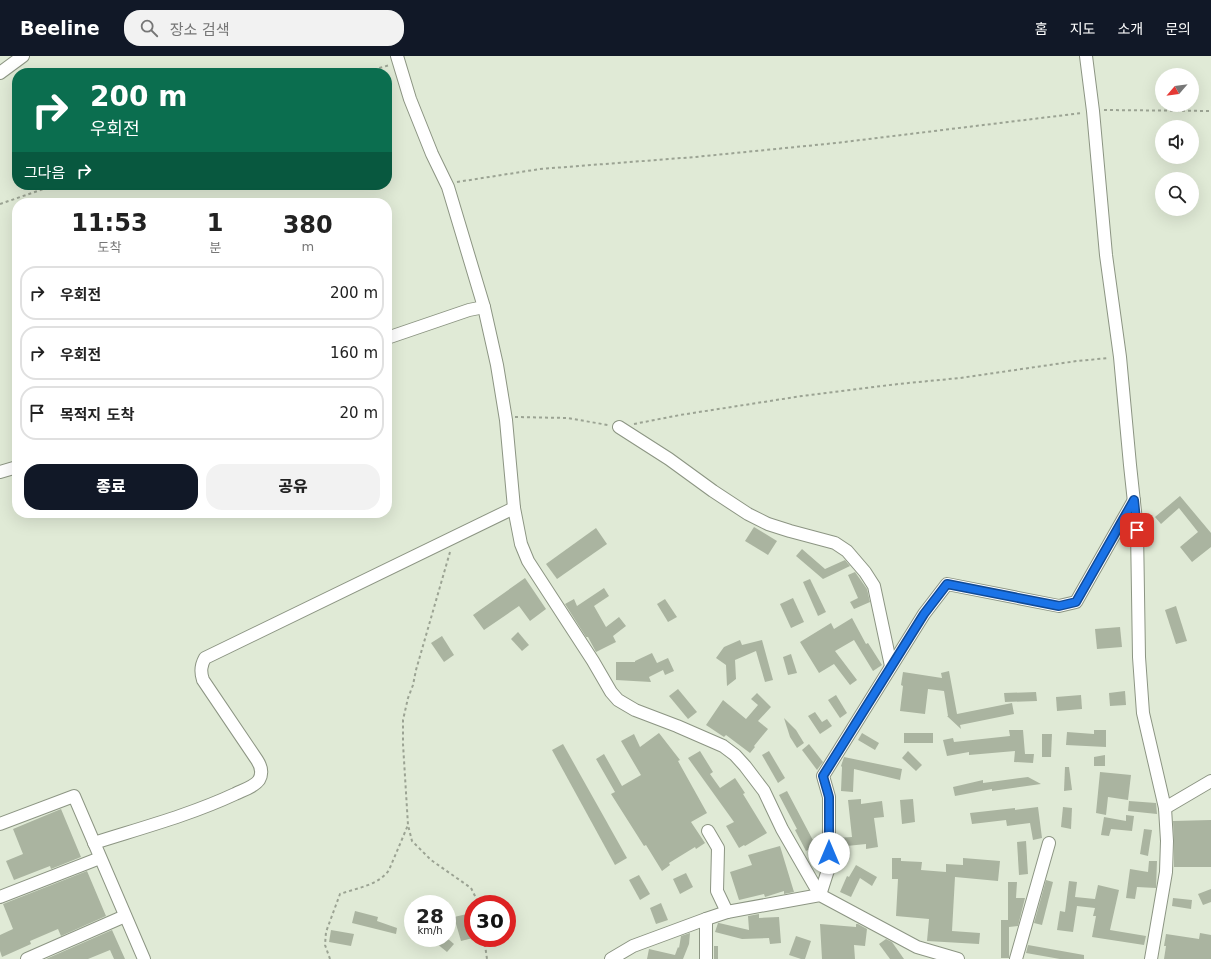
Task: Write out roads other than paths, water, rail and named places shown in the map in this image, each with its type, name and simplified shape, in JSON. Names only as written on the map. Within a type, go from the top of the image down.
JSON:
[{"type":"street","points":[[0,73],[23,56]]},
{"type":"street","points":[[1086,56],[1093,111],[1106,255],[1120,357],[1137,530],[1139,657],[1143,713],[1165,808],[1167,841],[1166,872],[1151,959]]},
{"type":"street","points":[[398,61],[410,99],[447,184],[484,307],[497,365],[505,417],[514,508],[521,544],[528,561],[594,661],[611,692],[618,700],[635,710],[723,746],[735,755],[745,766],[764,791],[782,829],[820,895],[917,947],[958,959]]},
{"type":"street","points":[[392,336],[469,310],[484,307]]},
{"type":"street","points":[[619,427],[669,458],[713,491],[748,514],[768,524],[835,543],[847,551],[865,572],[874,586],[891,666]]},
{"type":"street","points":[[0,472],[12,468]]},
{"type":"street","points":[[820,895],[829,867],[829,797],[823,776],[924,614],[947,584],[1059,606],[1076,602],[1134,500]]},
{"type":"street","points":[[94,843],[197,810],[246,789],[259,780],[262,774],[261,767],[203,680],[201,672],[202,664],[205,658],[514,508]]},
{"type":"street","points":[[1165,808],[1211,781]]},
{"type":"street","points":[[0,824],[74,796],[144,959]]},
{"type":"street","points":[[708,831],[718,848],[717,891],[727,912]]},
{"type":"street","points":[[1016,959],[1049,843]]},
{"type":"street","points":[[0,897],[100,858]]},
{"type":"street","points":[[611,959],[633,946],[727,912],[820,895]]},
{"type":"street","points":[[27,959],[125,916]]},
{"type":"street","points":[[706,919],[706,959]]}]
